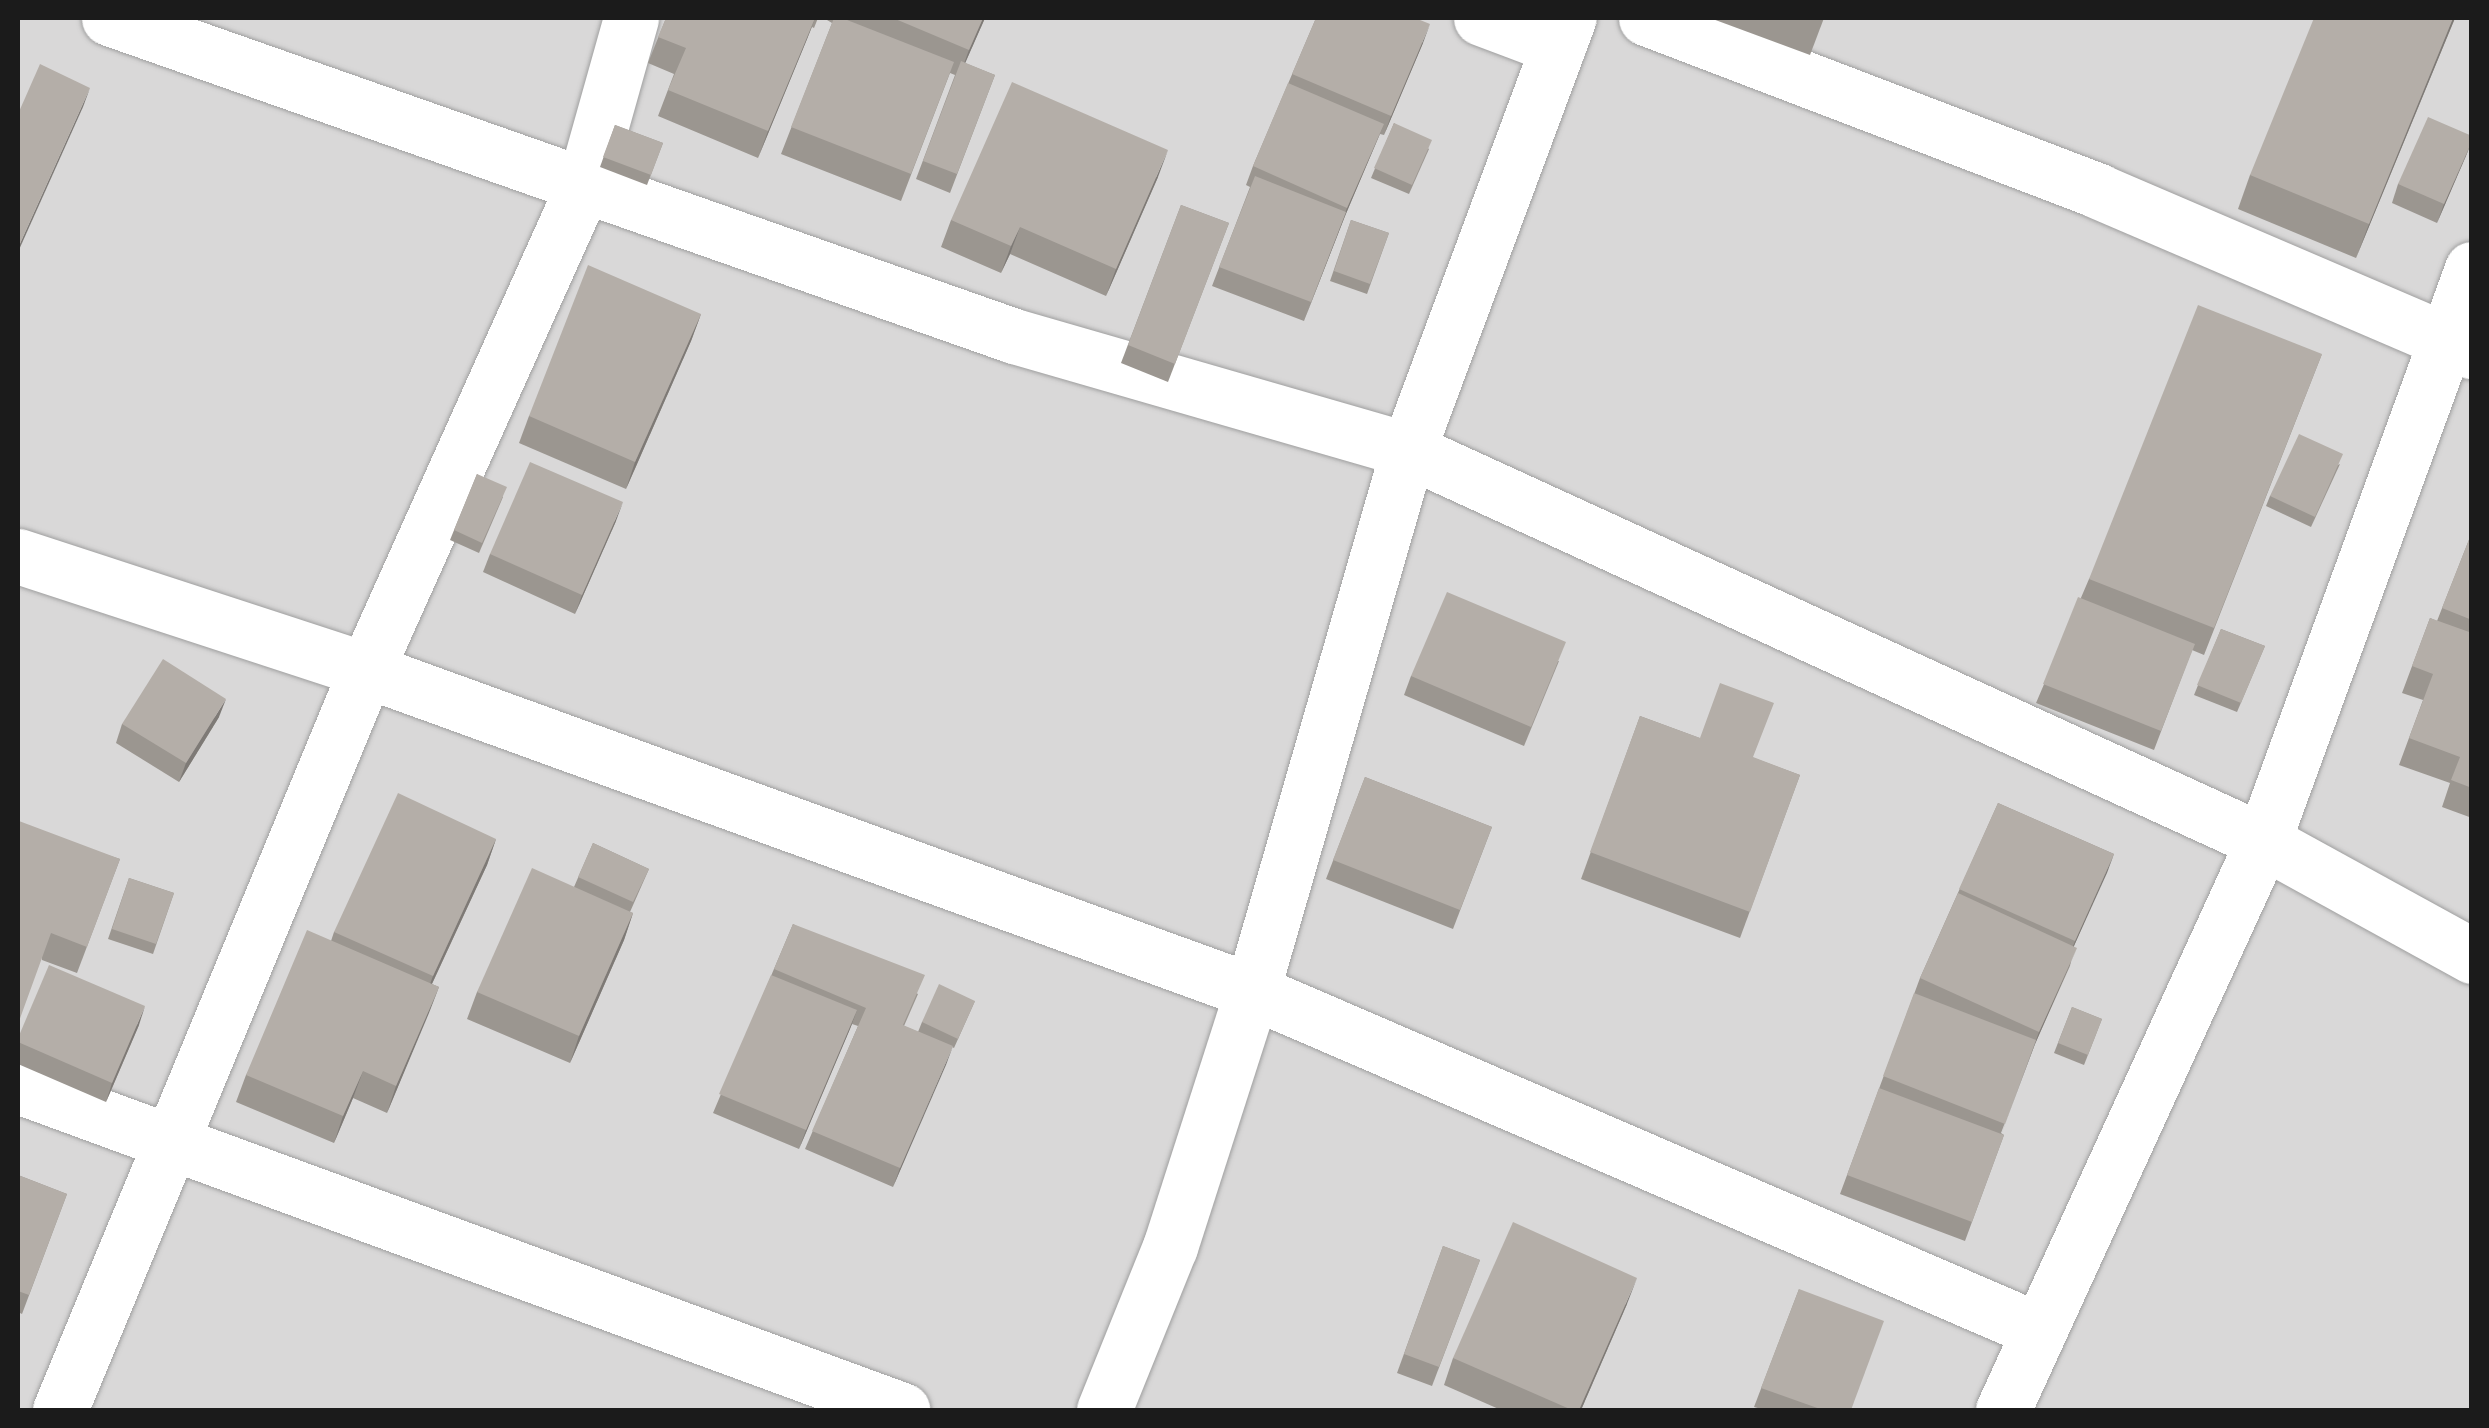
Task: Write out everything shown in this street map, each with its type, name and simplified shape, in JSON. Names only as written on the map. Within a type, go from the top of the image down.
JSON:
[{"type":"street","points":[[109,18],[585,182],[1014,336],[1408,450],[2263,841],[2472,956]]},
{"type":"street","points":[[60,1410],[174,1143],[366,670],[585,182],[631,18]]},
{"type":"street","points":[[1104,1410],[1170,1247],[1252,991],[1408,450],[1563,32],[1481,18]]},
{"type":"street","points":[[1646,18],[2098,191],[2458,345]]},
{"type":"street","points":[[2003,1410],[2263,841],[2458,345],[2472,269]]},
{"type":"street","points":[[18,556],[366,670],[1252,991],[2038,1330]]},
{"type":"street","points":[[18,1086],[902,1410]]},
{"type":"shaded area","points":[[18,18],[2471,18],[2471,1410],[18,1410]]},
{"type":"building","points":[[666,18],[815,18],[768,131],[668,90],[686,48],[658,37]]},
{"type":"building","points":[[834,18],[954,62],[911,174],[791,127]]},
{"type":"building","points":[[893,18],[983,18],[969,50]]},
{"type":"building","points":[[1316,18],[1415,18],[1430,24],[1391,116],[1292,74]]},
{"type":"building","points":[[2314,18],[2453,18],[2369,224],[2250,175]]},
{"type":"building","points":[[961,61],[995,75],[957,174],[923,161]]},
{"type":"building","points":[[40,64],[90,88],[18,248],[18,114]]},
{"type":"building","points":[[1012,82],[1168,150],[1116,269],[1020,227],[1011,246],[951,220]]},
{"type":"building","points":[[1288,83],[1384,124],[1347,208],[1253,166]]},
{"type":"building","points":[[2428,117],[2472,136],[2444,204],[2398,184]]},
{"type":"building","points":[[1394,123],[1432,140],[1412,185],[1374,168]]},
{"type":"building","points":[[615,125],[663,143],[651,175],[603,157]]},
{"type":"building","points":[[1255,176],[1346,212],[1311,302],[1219,267]]},
{"type":"building","points":[[1181,205],[1229,223],[1175,364],[1128,345]]},
{"type":"building","points":[[1351,220],[1389,233],[1370,284],[1334,271]]},
{"type":"building","points":[[588,265],[701,314],[635,462],[529,416]]},
{"type":"building","points":[[2198,305],[2322,354],[2214,628],[2089,579]]},
{"type":"building","points":[[2299,434],[2343,454],[2315,517],[2270,496]]},
{"type":"building","points":[[530,462],[623,502],[582,595],[490,554]]},
{"type":"building","points":[[477,474],[507,487],[482,543],[454,530]]},
{"type":"building","points":[[2472,532],[2472,620],[2442,608]]},
{"type":"building","points":[[1447,592],[1566,642],[1531,727],[1411,676]]},
{"type":"building","points":[[2078,597],[2195,644],[2161,731],[2043,684]]},
{"type":"building","points":[[2430,618],[2472,633],[2472,788],[2451,780],[2460,757],[2409,738],[2433,674],[2412,666]]},
{"type":"building","points":[[2221,629],[2265,646],[2241,703],[2197,685]]},
{"type":"building","points":[[163,659],[226,699],[186,763],[122,724]]},
{"type":"building","points":[[1720,683],[1774,703],[1753,757],[1800,775],[1750,912],[1590,852],[1640,716],[1700,738]]},
{"type":"building","points":[[1365,777],[1492,827],[1460,910],[1333,860]]},
{"type":"building","points":[[398,793],[496,839],[433,976],[334,932]]},
{"type":"building","points":[[1998,803],[2114,854],[2075,941],[1959,889]]},
{"type":"building","points":[[19,821],[120,859],[87,947],[51,933],[18,1024],[18,826]]},
{"type":"building","points":[[593,843],[649,869],[633,902],[578,877]]},
{"type":"building","points":[[532,868],[633,913],[579,1036],[477,992]]},
{"type":"building","points":[[129,878],[174,893],[156,944],[112,929]]},
{"type":"building","points":[[1958,893],[2077,948],[2039,1032],[1920,978]]},
{"type":"building","points":[[793,924],[925,975],[903,1025],[953,1046],[900,1168],[812,1131],[866,1008],[774,969]]},
{"type":"building","points":[[307,930],[439,987],[396,1086],[363,1071],[343,1116],[246,1075]]},
{"type":"building","points":[[49,965],[145,1006],[112,1083],[18,1042]]},
{"type":"building","points":[[771,975],[857,1010],[806,1130],[719,1094]]},
{"type":"building","points":[[939,984],[975,1001],[958,1039],[922,1022]]},
{"type":"building","points":[[1914,993],[2036,1040],[2005,1124],[1883,1076]]},
{"type":"building","points":[[2072,1007],[2102,1019],[2088,1055],[2058,1043]]},
{"type":"building","points":[[1879,1088],[2004,1135],[1972,1222],[1847,1175]]},
{"type":"building","points":[[18,1175],[67,1194],[29,1295],[18,1291]]},
{"type":"building","points":[[1513,1222],[1637,1278],[1579,1410],[1453,1358]]},
{"type":"building","points":[[1443,1246],[1480,1260],[1439,1367],[1404,1354]]},
{"type":"building","points":[[1799,1289],[1884,1321],[1851,1410],[1823,1410],[1761,1388]]}]
